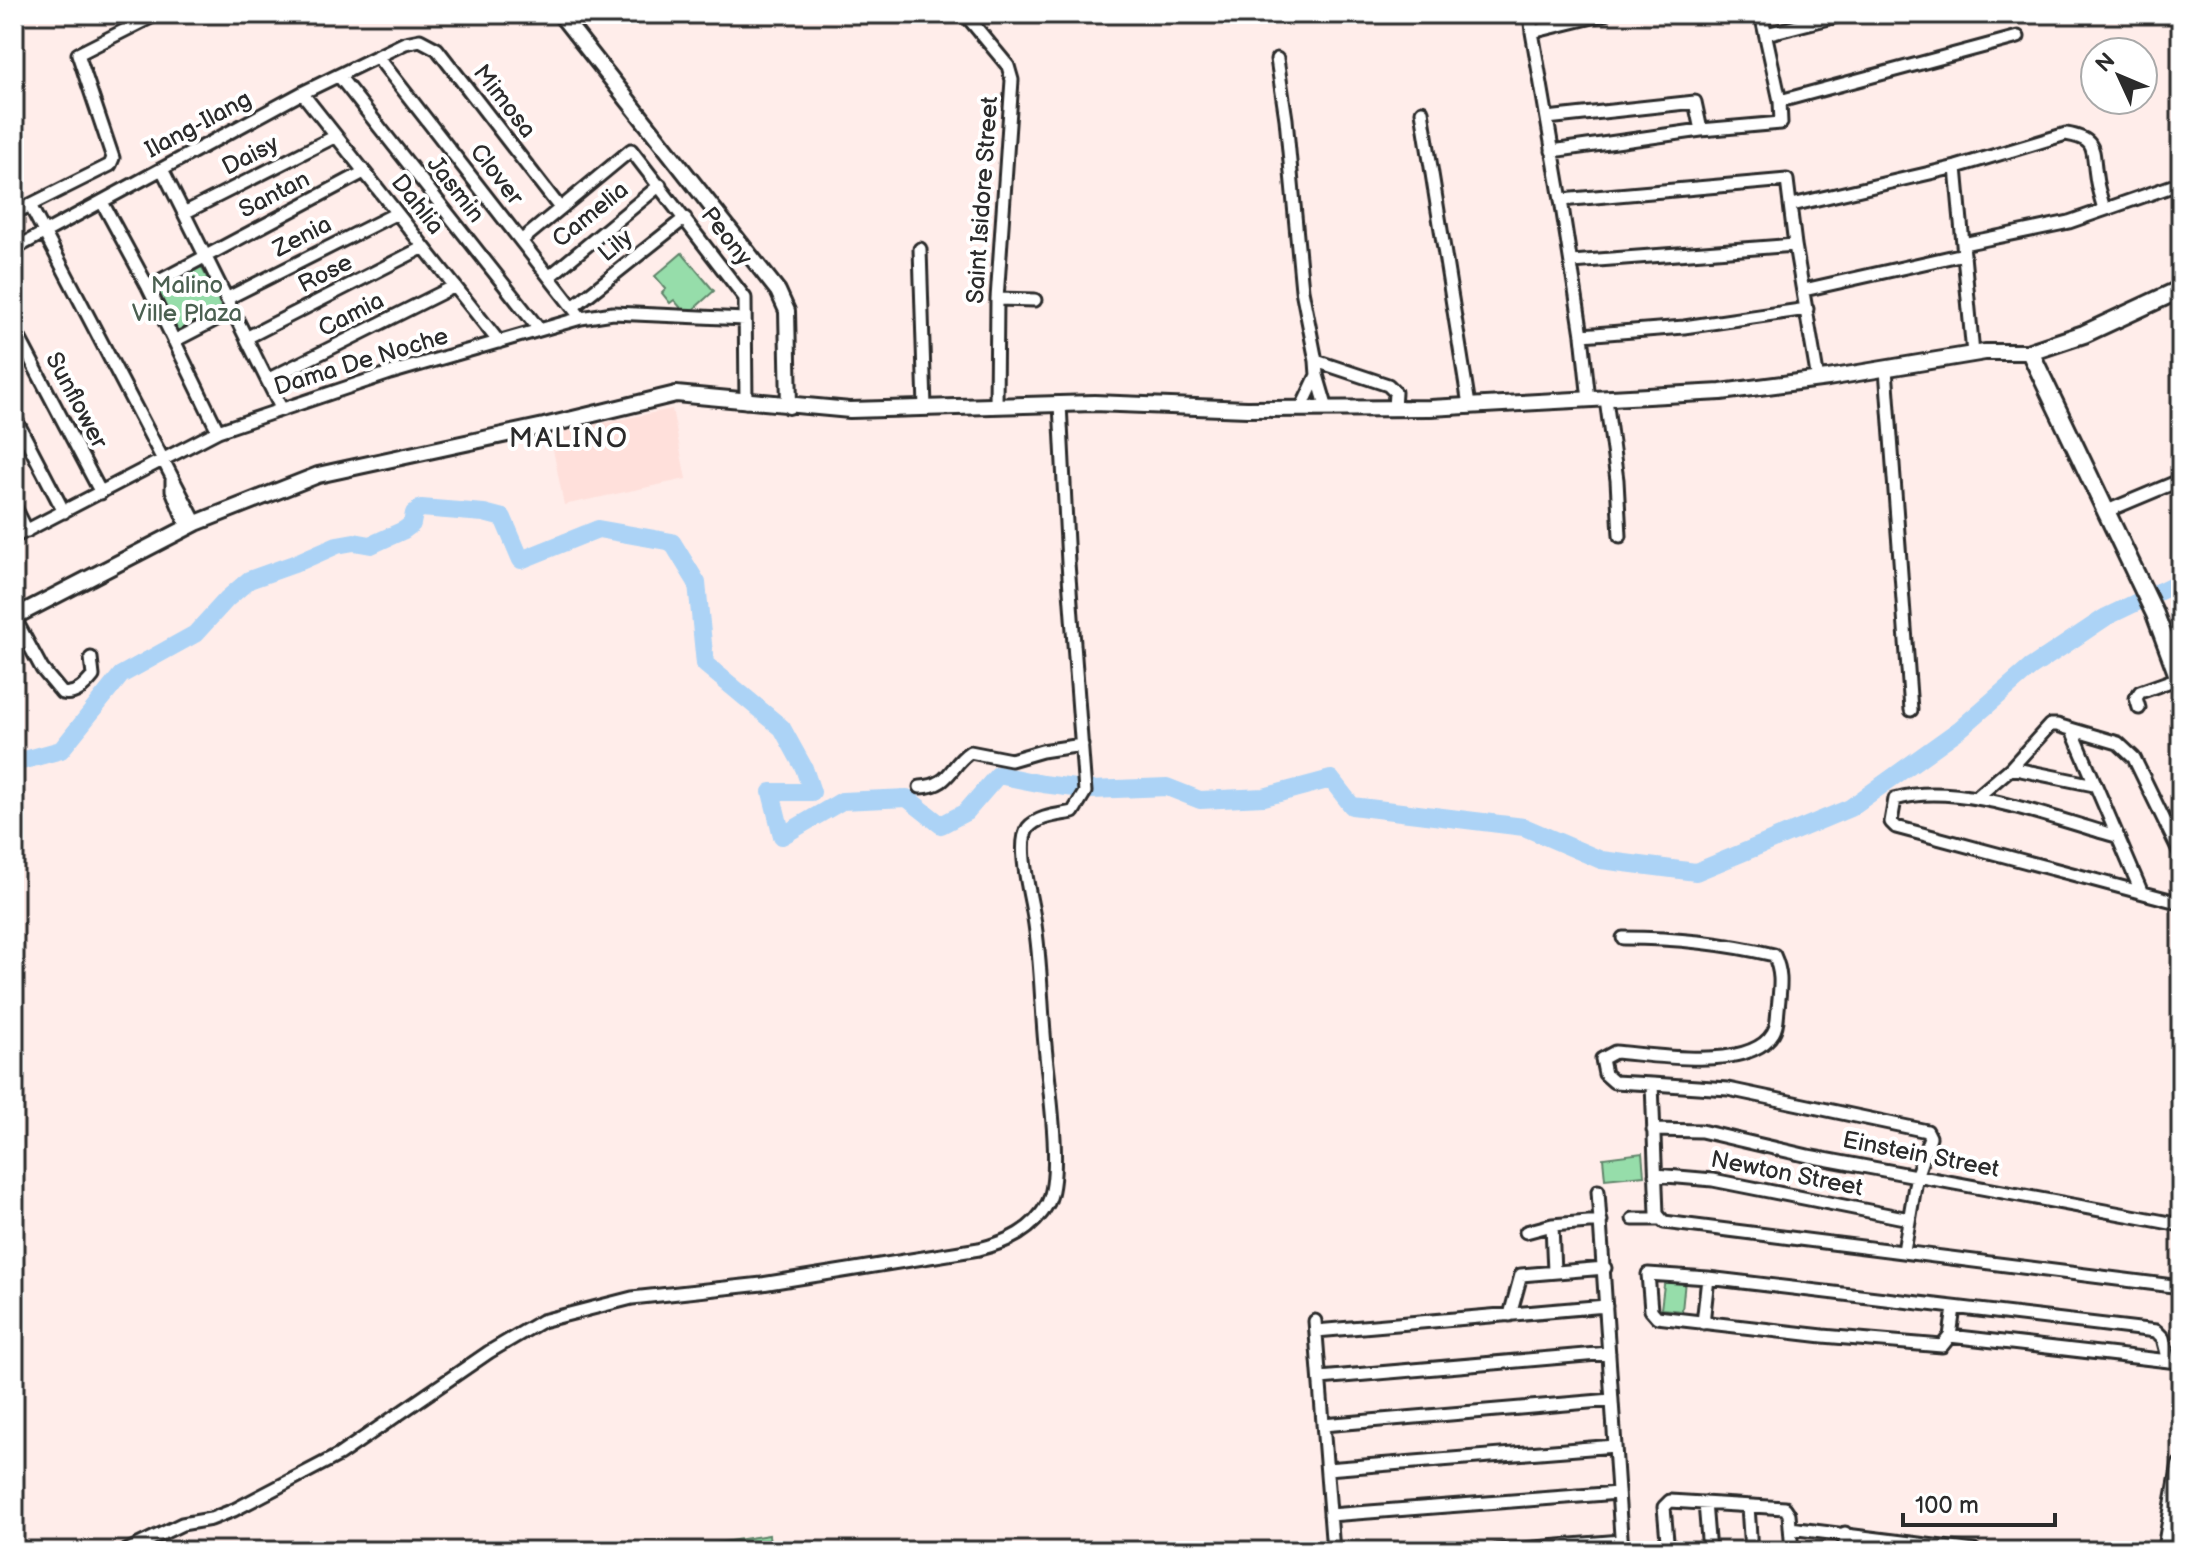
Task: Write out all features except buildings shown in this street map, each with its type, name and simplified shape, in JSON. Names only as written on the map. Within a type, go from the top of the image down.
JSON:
[{"type":"main road","points":[[2180,681],[2175,652],[2030,352],[2084,334],[2181,289]]},
{"type":"main road","points":[[2166,1551],[2181,1466]]},
{"type":"street","points":[[21,210],[110,165],[113,158],[78,54],[157,14]]},
{"type":"street","points":[[560,14],[778,291],[787,311],[789,406]]},
{"type":"street","name":"Saint Isidore Street","points":[[965,14],[1008,66],[1012,80],[997,299],[996,405]]},
{"type":"street","points":[[1530,14],[1572,262],[1589,400]]},
{"type":"street","points":[[1532,32],[1605,14]]},
{"type":"street","points":[[1552,151],[1701,130],[1781,123],[1780,101],[1761,14]]},
{"type":"street","points":[[1766,34],[1845,14]]},
{"type":"street","points":[[1780,101],[2018,37]]},
{"type":"street","name":"Mimosa","points":[[405,43],[420,40],[437,49],[560,208]]},
{"type":"street","name":"Ilang-Ilang","points":[[14,249],[302,93],[405,43]]},
{"type":"street","name":"Clover","points":[[377,56],[581,318]]},
{"type":"street","points":[[1277,59],[1296,207],[1302,290],[1317,375],[1327,409]]},
{"type":"street","name":"Jasmin","points":[[339,76],[539,329]]},
{"type":"street","name":"Dahlia","points":[[302,93],[499,342]]},
{"type":"street","points":[[1547,118],[1695,102],[1701,130]]},
{"type":"street","points":[[1422,111],[1469,405]]},
{"type":"street","points":[[1792,205],[1956,167],[2066,134],[2082,137],[2094,150],[2095,175],[2104,209]]},
{"type":"street","name":"Daisy","points":[[184,213],[336,136]]},
{"type":"street","name":"Peony","points":[[560,208],[631,150],[742,291],[745,298],[746,402]]},
{"type":"street","points":[[1956,167],[1973,354]]},
{"type":"street","points":[[162,169],[281,408]]},
{"type":"street","name":"Santan","points":[[148,287],[364,172]]},
{"type":"street","points":[[1561,200],[1787,180],[1818,380]]},
{"type":"street","points":[[1804,290],[2045,229],[2181,183]]},
{"type":"street","name":"Camelia","points":[[549,277],[660,185]]},
{"type":"street","points":[[14,196],[21,210],[43,235],[172,480],[172,490],[189,519]]},
{"type":"street","points":[[102,202],[148,287],[218,431]]},
{"type":"street","points":[[521,241],[560,208]]},
{"type":"street","name":"Zenia","points":[[226,299],[397,213]]},
{"type":"street","name":"Lily","points":[[573,307],[685,218]]},
{"type":"street","points":[[1572,262],[1795,245]]},
{"type":"street","name":"Rose","points":[[246,338],[424,247]]},
{"type":"street","points":[[920,249],[925,408]]},
{"type":"street","name":"Camia","points":[[267,380],[455,286]]},
{"type":"street","points":[[997,299],[1035,300]]},
{"type":"street","points":[[1582,335],[1684,327],[1807,309]]},
{"type":"street","points":[[174,341],[232,311]]},
{"type":"street","name":"Dama De Noche","points":[[14,537],[218,431],[281,408],[539,329],[613,313],[745,319]]},
{"type":"street","name":"Sunflower","points":[[14,328],[101,493]]},
{"type":"street","points":[[91,658],[93,676],[85,686],[69,695],[62,693],[42,669],[14,617],[189,519],[318,475],[544,426],[666,395],[688,394],[850,410],[1060,404],[1394,409],[1721,392],[1818,380],[1973,354],[2030,352]]},
{"type":"street","points":[[1316,361],[1388,385],[1395,392],[1394,409]]},
{"type":"street","points":[[1886,369],[1911,710]]},
{"type":"street","points":[[1301,409],[1317,375]]},
{"type":"street","points":[[1606,399],[1617,480],[1620,536]]},
{"type":"street","points":[[126,1551],[182,1524],[211,1519],[234,1510],[339,1455],[464,1369],[542,1321],[632,1298],[762,1284],[979,1249],[1003,1243],[1022,1232],[1047,1204],[1054,1177],[1036,930],[1023,840],[1030,825],[1038,820],[1073,812],[1085,792],[1060,404]]},
{"type":"street","points":[[14,416],[64,512]]},
{"type":"street","points":[[2107,511],[2181,480]]},
{"type":"street","points":[[14,505],[27,531]]},
{"type":"street","points":[[2139,708],[2136,698],[2140,692],[2180,681]]},
{"type":"street","points":[[1977,797],[2011,768],[2053,724],[2118,743],[2134,758],[2181,855]]},
{"type":"street","points":[[2072,730],[2141,891]]},
{"type":"street","points":[[920,787],[941,783],[954,771],[961,758],[970,752],[1011,760],[1082,745]]},
{"type":"street","points":[[2011,768],[2094,785]]},
{"type":"street","points":[[2116,836],[1977,797],[1939,792],[1900,798],[1894,802],[1891,822],[1896,827],[2181,903]]},
{"type":"street","points":[[1623,938],[1678,938],[1774,955],[1781,971],[1774,1032],[1747,1052],[1717,1059],[1608,1053],[1602,1059],[1605,1074],[1614,1082],[1728,1089],[1927,1131],[1930,1137],[1917,1174],[1904,1251]]},
{"type":"street","points":[[1652,1084],[1659,1219]]},
{"type":"street","name":"Einstein Street","points":[[1653,1130],[1701,1131],[1808,1156],[2181,1225]]},
{"type":"street","name":"Newton Street","points":[[1655,1175],[1713,1180],[1909,1219]]},
{"type":"street","points":[[1496,1551],[1622,1546],[1598,1191]]},
{"type":"street","points":[[1633,1219],[1659,1219],[2181,1284]]},
{"type":"street","points":[[1526,1232],[1552,1225],[1601,1221]]},
{"type":"street","points":[[1552,1225],[1554,1272]]},
{"type":"street","points":[[1510,1315],[1519,1277],[1605,1268]]},
{"type":"street","points":[[1954,1308],[1950,1336],[1942,1346],[1703,1323],[1654,1315],[1648,1278],[1649,1272],[1708,1278],[2156,1331],[2175,1361]]},
{"type":"street","points":[[1703,1323],[1708,1278]]},
{"type":"street","points":[[1333,1551],[1316,1326],[1606,1306]]},
{"type":"street","points":[[1950,1336],[2175,1361]]},
{"type":"street","points":[[1320,1378],[1609,1353]]},
{"type":"street","points":[[1323,1425],[1612,1400]]},
{"type":"street","points":[[1327,1469],[1615,1446]]},
{"type":"street","points":[[1330,1515],[1618,1493]]},
{"type":"street","points":[[1668,1551],[1664,1507],[1670,1501],[1785,1508],[1789,1514],[1792,1551]]},
{"type":"street","points":[[1705,1503],[1709,1551]]},
{"type":"street","points":[[1748,1506],[1751,1551]]},
{"type":"street","points":[[1790,1528],[1975,1551]]},
{"type":"street","points":[[1845,1533],[1845,1551]]},
{"type":"shaded area","points":[[672,409],[686,479],[564,505],[550,434]]},
{"type":"green space","points":[[682,253],[714,291],[687,315],[674,300],[670,303],[662,293],[666,289],[655,276]]},
{"type":"green space","name":"Malino Ville Plaza","points":[[199,263],[225,310],[171,335],[149,290]]},
{"type":"green space","points":[[1642,1153],[1644,1175],[1605,1179],[1603,1158]]},
{"type":"green space","points":[[1665,1277],[1685,1280],[1682,1311],[1661,1309]]},
{"type":"green space","points":[[769,1535],[771,1551],[683,1551],[683,1548]]},
{"type":"waterway","points":[[14,763],[61,750],[121,675],[195,634],[249,580],[337,545],[354,542],[371,545],[404,530],[412,524],[414,513],[421,508],[484,513],[503,518],[521,560],[598,529],[672,542],[697,583],[705,664],[782,728],[804,768],[812,792],[771,792],[782,836],[842,801],[907,798],[941,825],[966,812],[998,775],[1091,790],[1167,787],[1200,800],[1264,797],[1331,779],[1352,806],[1524,827],[1601,860],[1696,872],[1850,808],[1960,729],[2030,668],[2106,617],[2181,581]]},
{"type":"district","name":"MALINO","points":[[569,437]]}]
